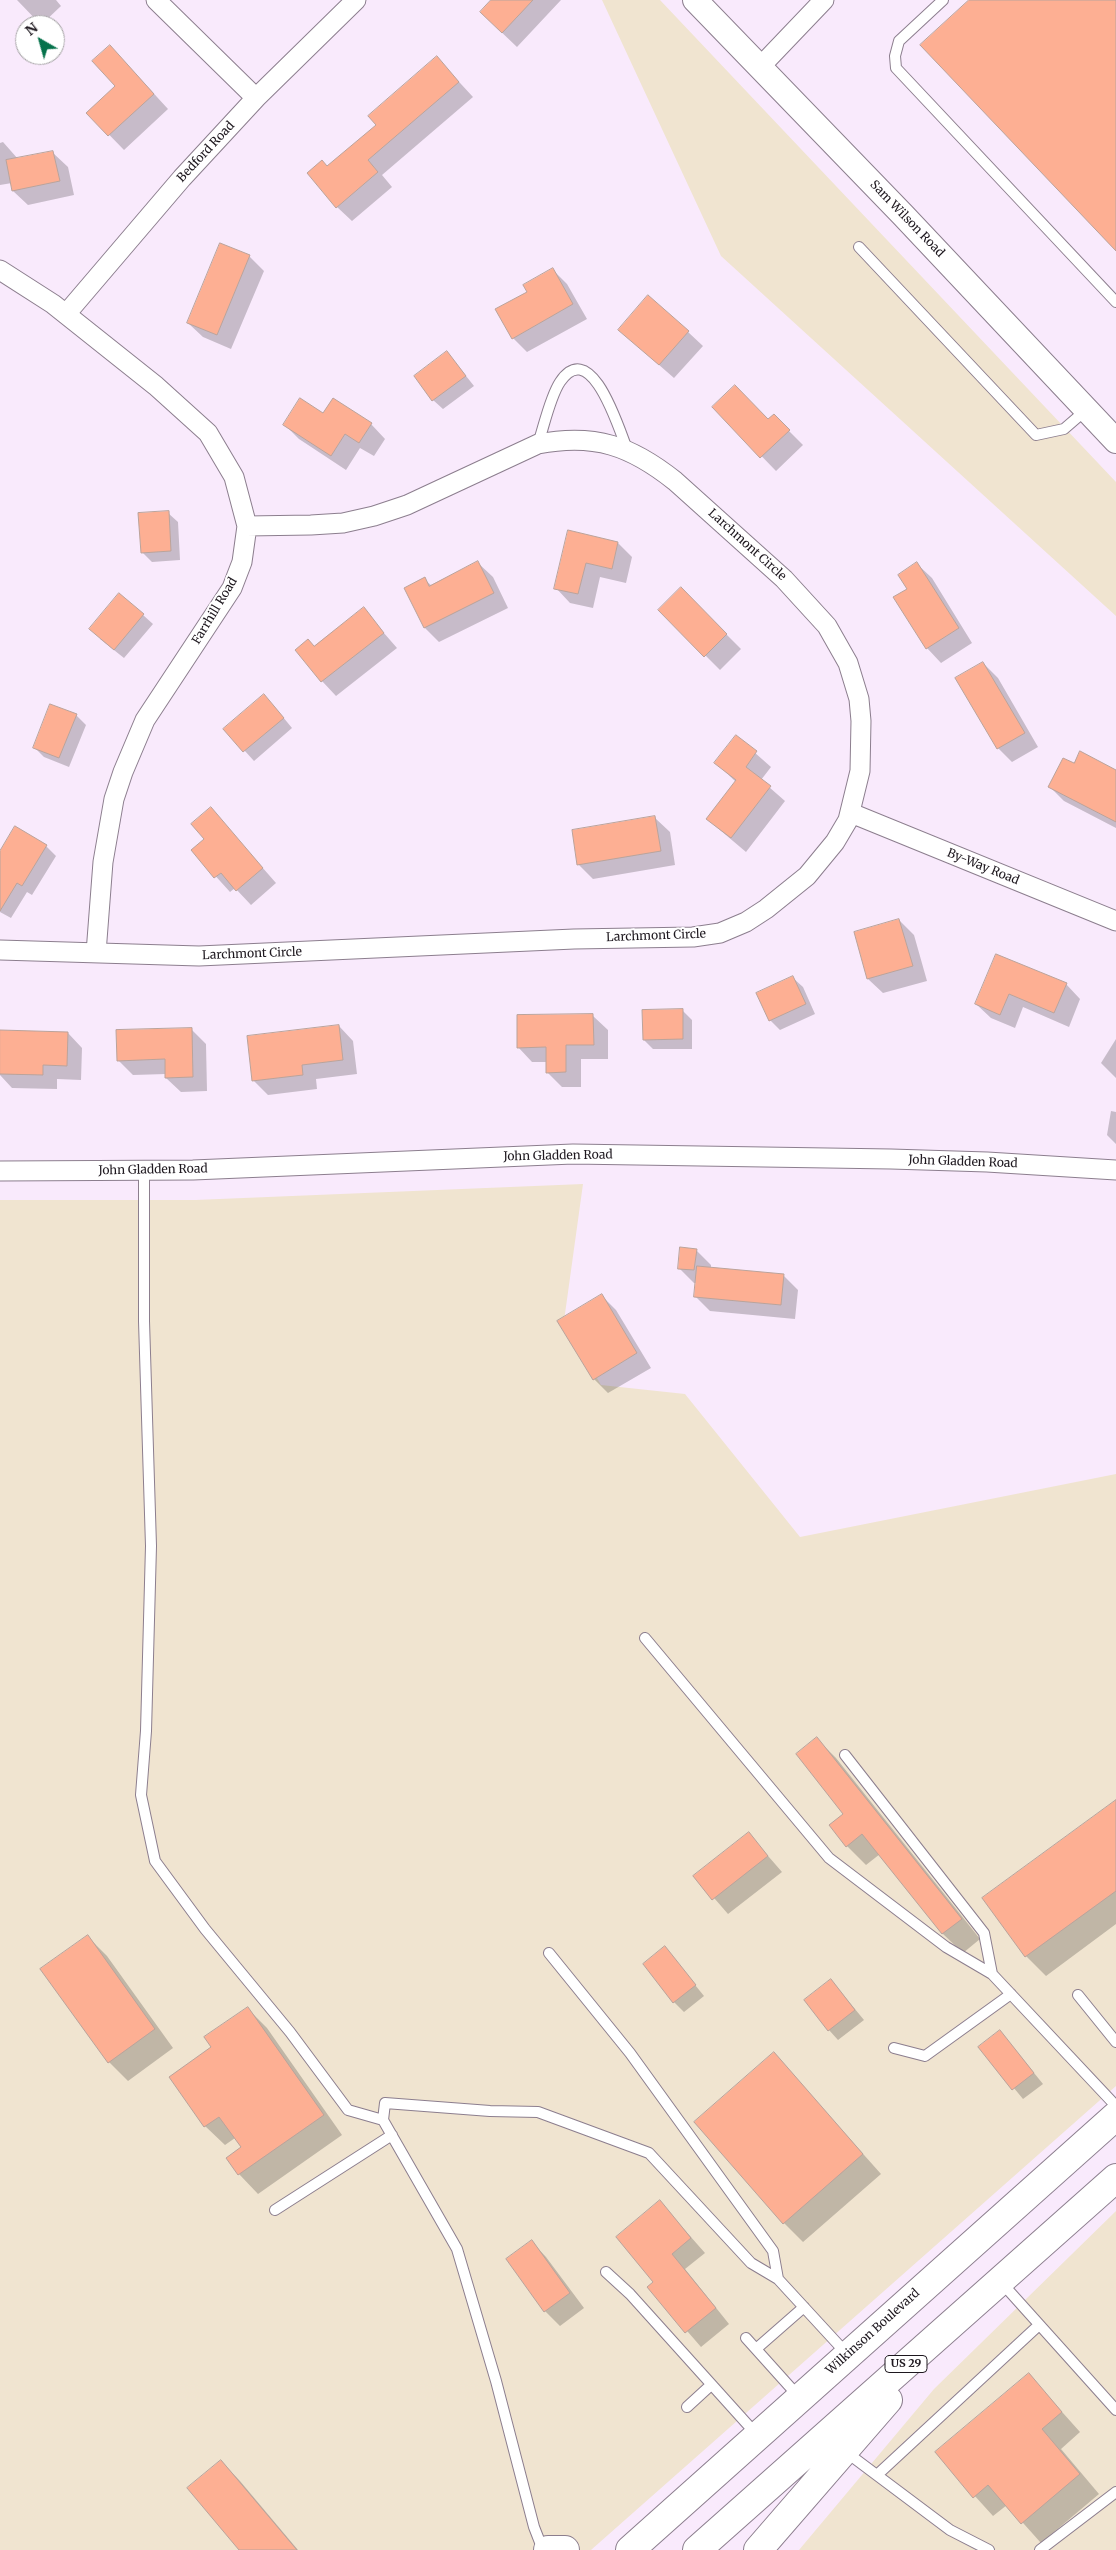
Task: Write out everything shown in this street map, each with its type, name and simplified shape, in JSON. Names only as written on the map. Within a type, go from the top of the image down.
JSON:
[{"type":"main road","name":"Wilkinson Boulevard","points":[[630,2550],[1116,2116]]},
{"type":"main road","name":"US 29","points":[[697,2550],[1116,2178]]},
{"type":"main road","points":[[758,2550],[844,2450],[976,2303]]},
{"type":"main road","points":[[548,2550],[565,2550]]},
{"type":"street","points":[[156,0],[256,98]]},
{"type":"street","name":"Bedford Road","points":[[66,314],[182,178],[256,98],[356,0]]},
{"type":"street","name":"Sam Wilson Road","points":[[695,0],[903,215],[1116,442]]},
{"type":"street","points":[[760,68],[824,0]]},
{"type":"street","name":"Farrhill Road","points":[[0,270],[66,314],[156,386],[208,433],[234,477],[247,526],[242,562],[232,588],[145,720],[123,772],[114,799],[103,862],[96,953]]},
{"type":"street","name":"Larchmont Circle","points":[[0,950],[199,956],[574,939],[693,937],[720,932],[746,922],[793,889],[807,876],[835,842],[851,813],[860,771],[861,721],[859,699],[842,649],[821,618],[770,566],[676,481],[627,449],[586,440],[560,440],[538,444],[407,505],[374,516],[343,522],[311,525],[247,526]]},
{"type":"street","name":"By-Way Road","points":[[851,813],[1116,920]]},
{"type":"street","name":"John Gladden Road","points":[[0,1171],[144,1171],[573,1154],[901,1159],[1116,1170]]},
{"type":"lane","points":[[943,0],[899,41],[895,56],[896,68],[1116,302]]},
{"type":"lane","points":[[860,247],[1036,435],[1064,429],[1086,410]]},
{"type":"lane","points":[[538,444],[559,384],[568,373],[580,370],[588,373],[598,382],[627,449]]},
{"type":"lane","points":[[144,1171],[144,1321],[151,1546],[146,1731],[141,1795],[155,1861],[205,1929],[290,2032],[348,2110],[383,2120]]},
{"type":"lane","points":[[645,1638],[829,1858],[946,1947],[992,1974],[1116,2106]]},
{"type":"lane","points":[[845,1755],[984,1933],[992,1974]]},
{"type":"lane","points":[[549,1953],[630,2053],[773,2251],[778,2279]]},
{"type":"lane","points":[[894,2048],[925,2056],[1011,1994]]},
{"type":"lane","points":[[1078,1995],[1116,2042]]},
{"type":"lane","points":[[543,2550],[534,2527],[496,2381],[457,2249],[383,2120],[385,2103],[490,2111],[538,2112],[648,2153],[751,2264],[778,2279],[848,2355]]},
{"type":"lane","points":[[275,2210],[392,2135]]},
{"type":"lane","points":[[606,2272],[630,2294],[757,2436]]},
{"type":"lane","points":[[1000,2281],[1116,2410]]},
{"type":"lane","points":[[756,2349],[804,2307]]},
{"type":"lane","points":[[877,2475],[1039,2325]]},
{"type":"lane","points":[[746,2338],[800,2398]]},
{"type":"lane","points":[[687,2407],[711,2385]]},
{"type":"lane","points":[[844,2450],[950,2530],[989,2550]]},
{"type":"lane","points":[[1040,2550],[1116,2492]]},
{"type":"shaded area","points":[[602,0],[660,0],[1116,482],[1116,616],[721,256]]},
{"type":"shaded area","points":[[583,1184],[564,1321],[601,1385],[685,1394],[800,1537],[1116,1474],[1116,2086],[591,2550],[0,2550],[0,1200],[195,1200]]},
{"type":"shaded area","points":[[1116,2211],[1116,2550],[799,2550],[934,2389]]},
{"type":"building","points":[[491,0],[533,0],[502,33],[480,12]]},
{"type":"building","points":[[969,0],[1116,0],[1116,251],[920,45]]},
{"type":"building","points":[[110,45],[154,94],[108,136],[86,113],[115,86],[92,61]]},
{"type":"building","points":[[437,56],[459,82],[368,160],[378,172],[336,208],[307,173],[322,160],[327,166],[376,125],[368,116]]},
{"type":"building","points":[[53,151],[60,181],[12,191],[6,160]]},
{"type":"building","points":[[220,243],[250,255],[217,335],[187,323]]},
{"type":"building","points":[[553,268],[573,304],[512,339],[495,309],[527,292],[523,285]]},
{"type":"building","points":[[648,295],[689,331],[659,365],[618,330]]},
{"type":"building","points":[[447,351],[466,376],[432,401],[414,376]]},
{"type":"building","points":[[735,385],[768,419],[774,414],[790,430],[760,458],[712,407]]},
{"type":"building","points":[[300,398],[323,413],[333,398],[372,423],[359,443],[345,434],[331,456],[283,425]]},
{"type":"building","points":[[169,511],[171,551],[141,553],[138,513]]},
{"type":"building","points":[[568,530],[618,542],[612,569],[586,563],[578,594],[554,589]]},
{"type":"building","points":[[478,561],[494,593],[424,628],[404,588],[425,577],[429,586]]},
{"type":"building","points":[[917,562],[959,628],[926,649],[893,597],[907,589],[898,575]]},
{"type":"building","points":[[681,587],[727,634],[704,657],[658,610]]},
{"type":"building","points":[[119,593],[144,614],[114,650],[89,629]]},
{"type":"building","points":[[364,607],[384,633],[321,682],[295,650],[308,639],[314,646]]},
{"type":"building","points":[[983,662],[1025,733],[997,749],[955,678]]},
{"type":"building","points":[[264,694],[284,718],[243,752],[223,729]]},
{"type":"building","points":[[50,704],[77,714],[59,758],[33,748]]},
{"type":"building","points":[[736,735],[757,751],[746,767],[771,786],[731,838],[706,819],[736,780],[714,763]]},
{"type":"building","points":[[1080,751],[1116,770],[1116,822],[1048,787],[1063,758],[1074,763]]},
{"type":"building","points":[[211,807],[263,868],[236,891],[221,873],[214,878],[191,850],[204,839],[191,824]]},
{"type":"building","points":[[655,816],[661,851],[577,865],[572,830]]},
{"type":"building","points":[[15,826],[47,845],[22,886],[17,883],[0,911],[0,851]]},
{"type":"building","points":[[899,919],[913,966],[867,979],[854,932]]},
{"type":"building","points":[[996,954],[1067,983],[1054,1013],[1009,994],[1000,1015],[975,1004]]},
{"type":"building","points":[[793,976],[806,1004],[769,1021],[756,993]]},
{"type":"building","points":[[683,1009],[683,1039],[643,1040],[642,1010]]},
{"type":"building","points":[[593,1014],[594,1045],[566,1045],[566,1072],[546,1073],[546,1047],[517,1048],[517,1015]]},
{"type":"building","points":[[339,1025],[343,1060],[302,1065],[303,1075],[252,1081],[247,1036]]},
{"type":"building","points":[[192,1028],[193,1077],[165,1078],[165,1059],[117,1061],[116,1030]]},
{"type":"building","points":[[0,1030],[68,1032],[67,1066],[43,1065],[43,1075],[0,1074]]},
{"type":"building","points":[[680,1247],[697,1249],[694,1270],[678,1269]]},
{"type":"building","points":[[697,1266],[784,1274],[781,1305],[694,1297]]},
{"type":"building","points":[[602,1294],[637,1353],[593,1380],[557,1321]]},
{"type":"building","points":[[817,1737],[962,1919],[942,1934],[862,1834],[846,1847],[829,1825],[843,1814],[796,1754]]},
{"type":"building","points":[[1116,1800],[1116,1891],[1025,1957],[982,1898]]},
{"type":"building","points":[[749,1832],[768,1856],[712,1900],[693,1876]]},
{"type":"building","points":[[88,1935],[155,2029],[108,2063],[40,1969]]},
{"type":"building","points":[[665,1946],[696,1985],[673,2003],[643,1964]]},
{"type":"building","points":[[831,1979],[855,2010],[828,2031],[804,2000]]},
{"type":"building","points":[[248,2007],[324,2115],[238,2175],[226,2158],[241,2147],[219,2117],[204,2127],[169,2077],[211,2047],[204,2037]]},
{"type":"building","points":[[1000,2030],[1034,2073],[1012,2090],[978,2047]]},
{"type":"building","points":[[774,2052],[863,2154],[783,2224],[694,2122]]},
{"type":"building","points":[[660,2200],[691,2238],[672,2254],[716,2308],[685,2333],[647,2287],[653,2282],[616,2237]]},
{"type":"building","points":[[532,2240],[570,2293],[544,2312],[506,2259]]},
{"type":"building","points":[[1029,2373],[1062,2412],[1042,2429],[1080,2474],[1021,2524],[988,2485],[973,2498],[935,2452]]},
{"type":"building","points":[[221,2460],[297,2550],[239,2550],[187,2488]]}]
